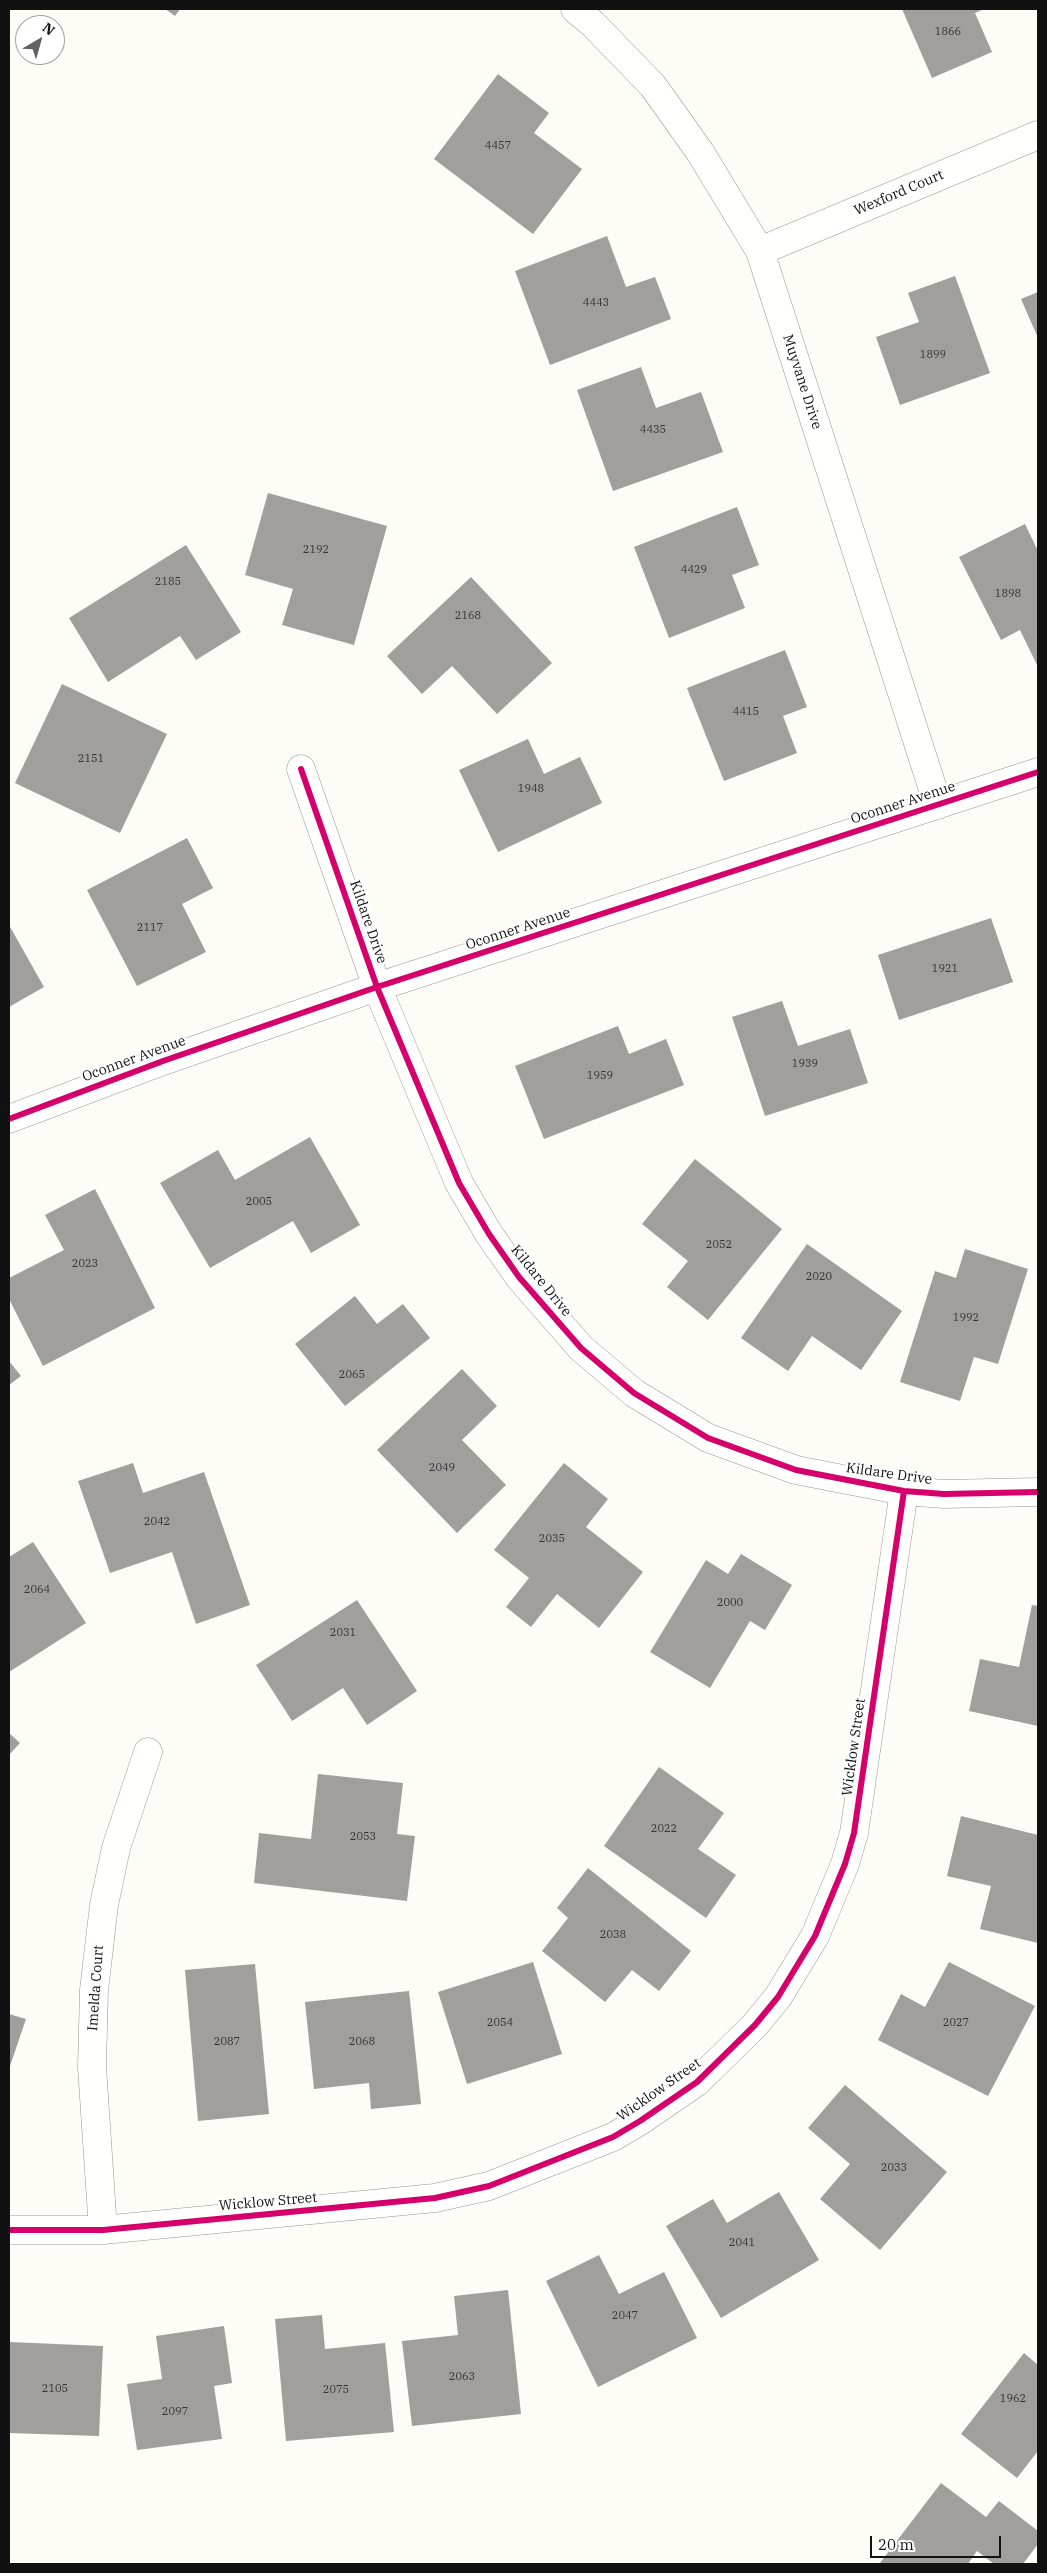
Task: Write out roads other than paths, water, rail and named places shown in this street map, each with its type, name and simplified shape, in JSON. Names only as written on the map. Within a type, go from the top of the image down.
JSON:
[{"type":"street","name":"Muyvane Drive","points":[[575,9],[593,24],[653,86],[700,152],[760,251],[938,805]]},
{"type":"street","name":"Wexford Court","points":[[760,251],[1038,135]]},
{"type":"street","name":"Kildare Drive","points":[[301,769],[377,988],[464,1191],[489,1234],[518,1277],[581,1348],[634,1393],[708,1438],[796,1470],[904,1491],[954,1494],[1038,1492]]},
{"type":"street","name":"Oconner Avenue","points":[[9,1119],[163,1061],[377,988],[1038,772]]},
{"type":"street","name":"Wicklow Street","points":[[9,2230],[103,2230],[436,2198],[489,2186],[613,2137],[697,2082],[755,2025],[778,1997],[815,1936],[845,1864],[854,1833],[904,1491]]},
{"type":"street","name":"Imelda Court","points":[[103,2230],[92,2067],[94,1990],[104,1905],[116,1848],[148,1752]]}]
